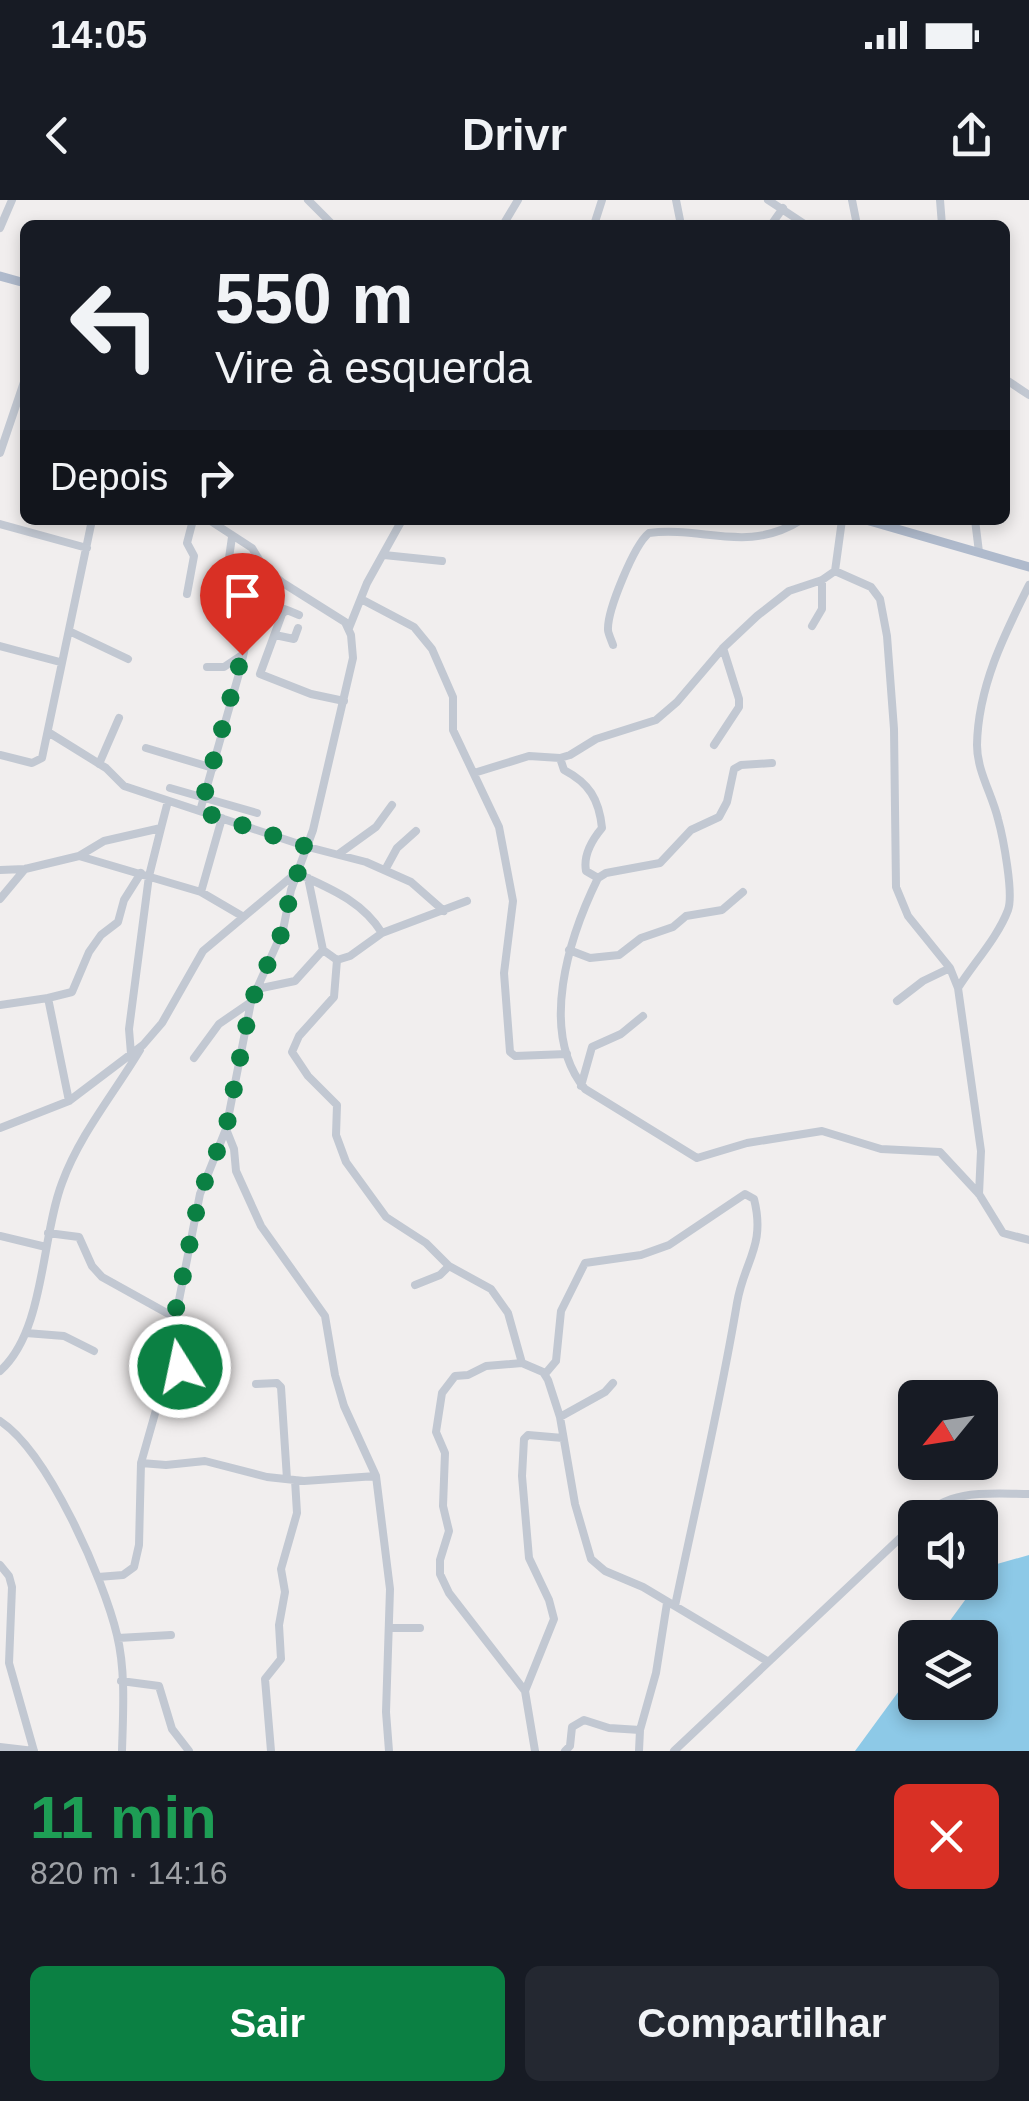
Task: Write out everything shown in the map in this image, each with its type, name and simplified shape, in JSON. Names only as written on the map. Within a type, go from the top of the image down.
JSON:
[{"type":"main road","points":[[884,525],[1029,566]]},
{"type":"street","points":[[0,228],[12,200]]},
{"type":"street","points":[[308,200],[328,220]]},
{"type":"street","points":[[770,200],[799,220]]},
{"type":"street","points":[[775,220],[783,208]]},
{"type":"street","points":[[0,453],[20,395]]},
{"type":"street","points":[[0,524],[87,548]]},
{"type":"street","points":[[0,755],[38,762],[48,732],[91,525]]},
{"type":"street","points":[[187,594],[194,556],[187,539],[191,525]]},
{"type":"street","points":[[98,1577],[128,1573],[134,1567],[139,1545],[141,1463],[156,1416],[200,1194],[226,1129],[251,1002],[283,930],[297,873],[308,847],[354,658],[349,628],[341,618],[284,583],[263,566],[252,548],[215,525]]},
{"type":"street","points":[[349,628],[399,525]]},
{"type":"street","points":[[613,645],[608,628],[615,602],[634,549],[649,533],[729,539],[772,534],[791,525]]},
{"type":"street","points":[[474,773],[529,756],[560,758],[576,753],[601,736],[656,720],[724,648],[784,594],[822,580],[834,571],[841,525]]},
{"type":"street","points":[[976,525],[979,552]]},
{"type":"street","points":[[228,565],[232,537]]},
{"type":"street","points":[[384,555],[442,561]]},
{"type":"street","points":[[200,811],[263,566]]},
{"type":"street","points":[[834,571],[871,587],[880,599],[894,729],[896,887],[908,916],[950,968],[958,988],[981,1151],[978,1194]]},
{"type":"street","points":[[812,626],[822,609],[822,580]]},
{"type":"street","points":[[958,988],[1009,908],[999,823],[979,765],[977,746],[990,672],[1029,585]]},
{"type":"street","points":[[254,598],[299,615]]},
{"type":"street","points":[[361,599],[414,627],[432,649],[453,697],[454,730],[499,827],[513,901],[504,973],[510,1052],[515,1056],[567,1054]]},
{"type":"street","points":[[287,610],[266,654],[262,676],[344,701]]},
{"type":"street","points":[[275,635],[294,639],[298,628]]},
{"type":"street","points":[[69,632],[128,658]]},
{"type":"street","points":[[0,646],[60,662]]},
{"type":"street","points":[[714,745],[739,707],[724,648]]},
{"type":"street","points":[[206,668],[224,668],[242,655]]},
{"type":"street","points":[[99,764],[120,718]]},
{"type":"street","points":[[48,732],[99,764],[124,786],[385,870],[416,886],[444,911]]},
{"type":"street","points":[[146,748],[213,768]]},
{"type":"street","points":[[560,758],[564,770],[591,789],[599,808],[602,828],[592,840],[585,865],[586,871],[598,878]]},
{"type":"street","points":[[772,763],[740,765],[734,769],[727,802],[719,817],[691,830],[660,863],[598,878],[565,967],[562,1017],[567,1054],[582,1086],[697,1158],[747,1143],[825,1132],[881,1149],[940,1152],[978,1194],[1002,1233],[1029,1240]]},
{"type":"street","points":[[170,788],[257,813]]},
{"type":"street","points":[[131,1054],[145,874],[168,801]]},
{"type":"street","points":[[340,853],[376,827],[392,805]]},
{"type":"street","points":[[201,892],[222,818]]},
{"type":"street","points":[[0,870],[25,869],[79,856],[104,841],[161,828]]},
{"type":"street","points":[[385,870],[401,843],[416,831]]},
{"type":"street","points":[[79,856],[201,892],[242,916]]},
{"type":"street","points":[[0,898],[25,869]]},
{"type":"street","points":[[297,873],[358,905],[372,916],[382,933]]},
{"type":"street","points":[[0,1371],[26,1332],[62,1183],[81,1140],[162,1023],[204,951],[297,873]]},
{"type":"street","points":[[0,1006],[72,992],[88,952],[118,922],[124,900],[145,874]]},
{"type":"street","points":[[308,878],[323,950],[337,960]]},
{"type":"street","points":[[569,950],[590,958],[619,955],[641,938],[673,928],[686,916],[722,910],[743,892]]},
{"type":"street","points":[[337,960],[350,956],[382,933],[467,900]]},
{"type":"street","points":[[257,989],[294,981],[323,950]]},
{"type":"street","points":[[337,960],[334,997],[299,1036],[292,1056],[337,1105],[339,1147],[386,1217],[426,1243],[448,1266],[491,1289],[512,1324],[522,1363]]},
{"type":"street","points":[[897,1002],[923,981],[950,968]]},
{"type":"street","points":[[48,998],[69,1101]]},
{"type":"street","points":[[194,1058],[220,1024],[251,1002]]},
{"type":"street","points":[[582,1086],[592,1047],[620,1034],[644,1016]]},
{"type":"street","points":[[0,1128],[69,1101],[144,1045]]},
{"type":"street","points":[[226,1129],[234,1149],[236,1171],[261,1226],[326,1316],[344,1406],[376,1476],[390,1590],[386,1712],[389,1751]]},
{"type":"street","points":[[545,1374],[556,1360],[561,1311],[585,1263],[650,1253],[708,1222],[745,1194],[754,1199],[758,1238],[742,1280],[718,1414],[640,1730],[639,1751]]},
{"type":"street","points":[[48,1233],[81,1239],[92,1266],[102,1277],[174,1317]]},
{"type":"street","points":[[0,1236],[46,1247]]},
{"type":"street","points":[[416,1284],[440,1274],[448,1266]]},
{"type":"street","points":[[26,1332],[64,1336],[94,1351]]},
{"type":"street","points":[[167,1352],[208,1403]]},
{"type":"street","points":[[535,1751],[525,1691],[449,1593],[440,1574],[449,1532],[444,1506],[445,1453],[436,1432],[442,1393],[453,1377],[486,1366],[522,1363],[545,1374],[560,1417],[591,1559],[605,1571],[643,1587],[768,1661]]},
{"type":"street","points":[[560,1417],[605,1392],[613,1383]]},
{"type":"street","points":[[256,1384],[281,1387],[291,1480],[298,1502],[281,1569],[285,1592],[280,1659],[265,1679],[271,1751]]},
{"type":"street","points":[[0,1422],[34,1456],[98,1577],[118,1638],[122,1751]]},
{"type":"street","points":[[525,1691],[554,1619],[550,1600],[529,1558],[522,1476],[524,1439],[528,1435],[564,1438]]},
{"type":"street","points":[[141,1463],[205,1461],[291,1480],[376,1476]]},
{"type":"street","points":[[948,1500],[960,1495],[1029,1494]]},
{"type":"street","points":[[674,1751],[898,1540]]},
{"type":"street","points":[[0,1565],[12,1581],[9,1663],[34,1751],[0,1747]]},
{"type":"street","points":[[389,1628],[420,1628]]},
{"type":"street","points":[[118,1638],[171,1635]]},
{"type":"street","points":[[121,1682],[159,1686],[172,1728],[188,1751]]},
{"type":"street","points":[[566,1751],[572,1727],[579,1720],[640,1730]]},
{"type":"water","points":[[1029,1555],[1029,1751],[855,1751],[898,1692],[898,1720],[998,1720],[998,1620],[950,1620],[965,1600],[998,1600],[998,1564]]},
{"type":"route","points":[[180,1367],[167,1352],[200,1194],[226,1129],[251,1002],[283,930],[291,890],[308,847],[200,811],[242,655]]}]
